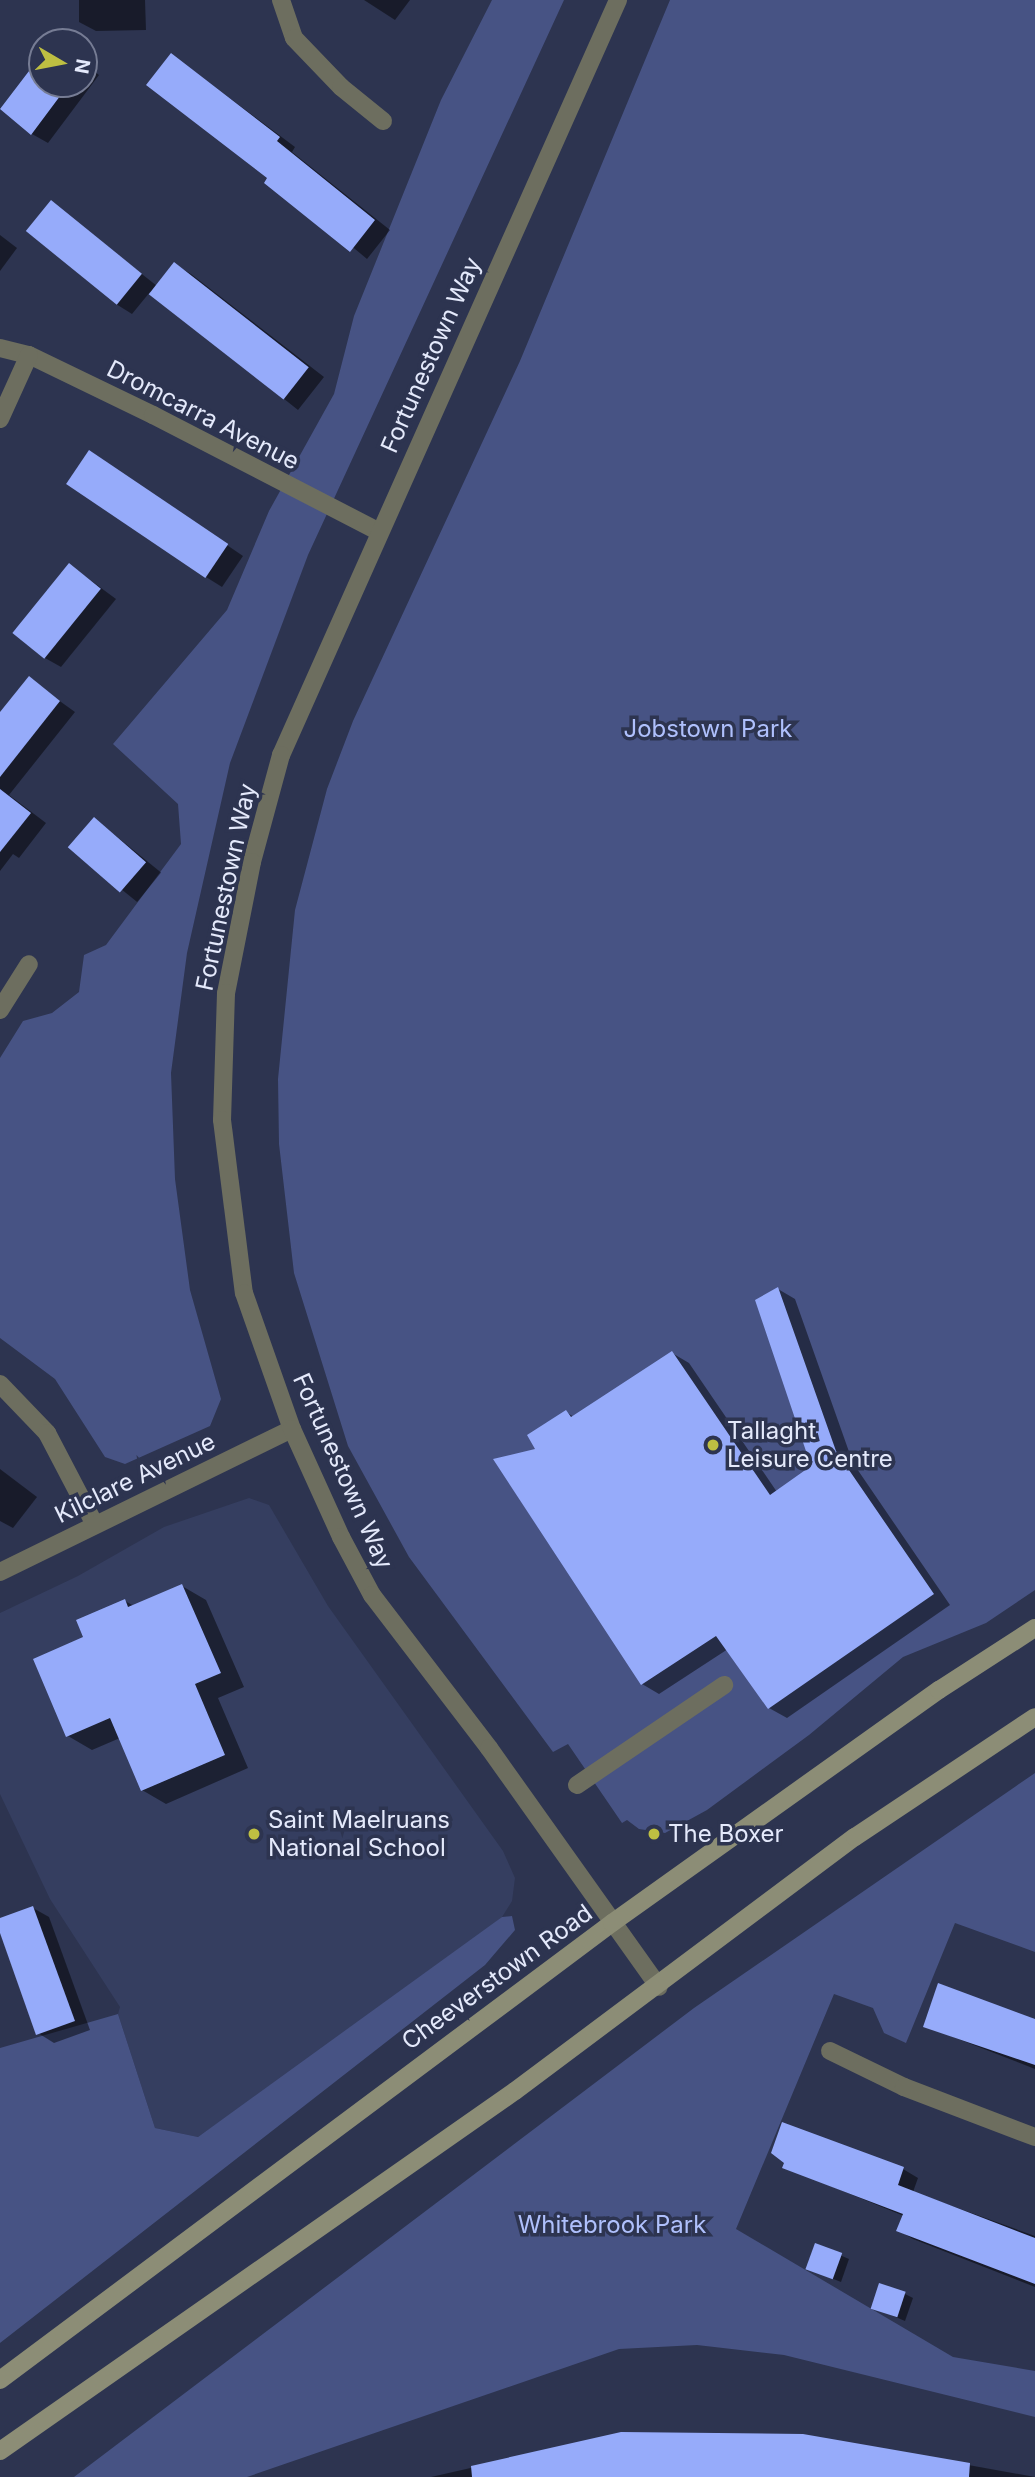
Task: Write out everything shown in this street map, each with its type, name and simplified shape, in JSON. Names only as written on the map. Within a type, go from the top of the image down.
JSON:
[{"type":"main road","name":"Cheeverstown Road","points":[[0,2380],[612,1923],[939,1690],[1035,1628]]},
{"type":"main road","points":[[0,2451],[659,1987],[855,1837],[1035,1717]]},
{"type":"street","points":[[281,0],[294,38],[341,87],[383,121]]},
{"type":"street","name":"Fortunestown Way","points":[[618,0],[281,755],[252,862],[226,993],[222,1120],[244,1293],[292,1429],[372,1595],[659,1987]]},
{"type":"street","name":"Dromcarra Avenue","points":[[0,348],[29,355],[380,532]]},
{"type":"street","points":[[0,419],[29,355]]},
{"type":"street","points":[[0,1010],[29,964]]},
{"type":"street","points":[[0,1384],[47,1433],[94,1523]]},
{"type":"street","name":"Kilclare Avenue","points":[[0,1572],[94,1523],[292,1429]]},
{"type":"street","points":[[577,1785],[724,1685]]},
{"type":"street","points":[[830,2051],[901,2086],[1035,2137]]},
{"type":"shaded area","name":"Saint Maelruans National School","points":[[249,1498],[269,1505],[328,1606],[503,1851],[515,1878],[512,1901],[502,1917],[448,1961],[198,2137],[155,2128],[118,2014],[120,2007],[50,1899],[0,1794],[0,1613],[78,1576],[164,1527]]},
{"type":"green space","points":[[492,0],[564,0],[308,555],[230,763],[187,953],[171,1073],[175,1179],[190,1290],[221,1399],[210,1426],[125,1464],[105,1457],[55,1379],[0,1338],[0,1058],[23,1021],[52,1013],[79,992],[84,955],[106,945],[181,844],[178,804],[113,744],[227,610],[269,511],[334,394],[354,316],[441,100]]},
{"type":"green space","name":"Jobstown Park","points":[[670,0],[1035,0],[1035,1590],[986,1623],[903,1657],[809,1735],[707,1810],[665,1833],[639,1829],[627,1820],[622,1823],[568,1744],[553,1752],[409,1557],[348,1446],[294,1273],[279,1144],[278,1079],[295,910],[327,789],[353,721],[520,361]]},
{"type":"green space","name":"Whitebrook Park","points":[[1035,1773],[1035,1952],[955,1923],[906,2043],[884,2033],[873,2008],[834,1994],[736,2229],[953,2357],[1035,2371],[1035,2417],[784,2355],[697,2345],[619,2349],[247,2477],[74,2477],[694,2008]]},
{"type":"green space","points":[[512,1916],[515,1930],[485,1965],[0,2343],[0,2048],[118,2014],[155,2128],[198,2137],[502,1917]]},
{"type":"building","points":[[171,53],[280,137],[277,141],[375,220],[350,252],[264,183],[267,178],[146,85]]},
{"type":"building","points":[[28,72],[28,98],[59,98],[31,135],[0,109]]},
{"type":"building","points":[[51,200],[142,274],[117,305],[26,231]]},
{"type":"building","points":[[174,262],[309,367],[284,400],[149,294]]},
{"type":"building","points":[[89,450],[228,544],[205,578],[66,484]]},
{"type":"building","points":[[69,563],[101,589],[44,659],[12,633]]},
{"type":"building","points":[[29,676],[60,701],[0,777],[0,712]]},
{"type":"building","points":[[0,789],[31,813],[0,852]]},
{"type":"building","points":[[94,817],[146,862],[120,892],[68,847]]},
{"type":"building","points":[[778,1287],[836,1451],[934,1594],[768,1709],[716,1636],[641,1685],[493,1459],[535,1449],[527,1435],[566,1410],[571,1417],[672,1351],[770,1495],[811,1466],[755,1300]]},
{"type":"building","points":[[182,1584],[221,1673],[195,1684],[225,1755],[141,1791],[110,1718],[66,1737],[33,1659],[83,1637],[76,1620],[125,1599],[128,1607]]},
{"type":"building","points":[[33,1906],[75,2021],[36,2035],[0,1933],[0,1918]]},
{"type":"building","points":[[938,1983],[1035,2019],[1035,2065],[923,2027]]},
{"type":"building","points":[[782,2122],[904,2167],[898,2185],[1035,2238],[1035,2284],[896,2231],[903,2214],[782,2168],[784,2163],[771,2153]]},
{"type":"building","points":[[815,2243],[842,2253],[833,2279],[805,2269]]},
{"type":"building","points":[[879,2283],[906,2292],[897,2317],[871,2309]]},
{"type":"building","points":[[621,2432],[803,2434],[970,2463],[969,2477],[472,2477],[471,2466]]},
{"type":"place","name":"Tallaght Leisure Centre","points":[[713,1445]]},
{"type":"place","name":"Saint Maelruans National School","points":[[254,1834]]},
{"type":"place","name":"The Boxer","points":[[654,1834]]}]
